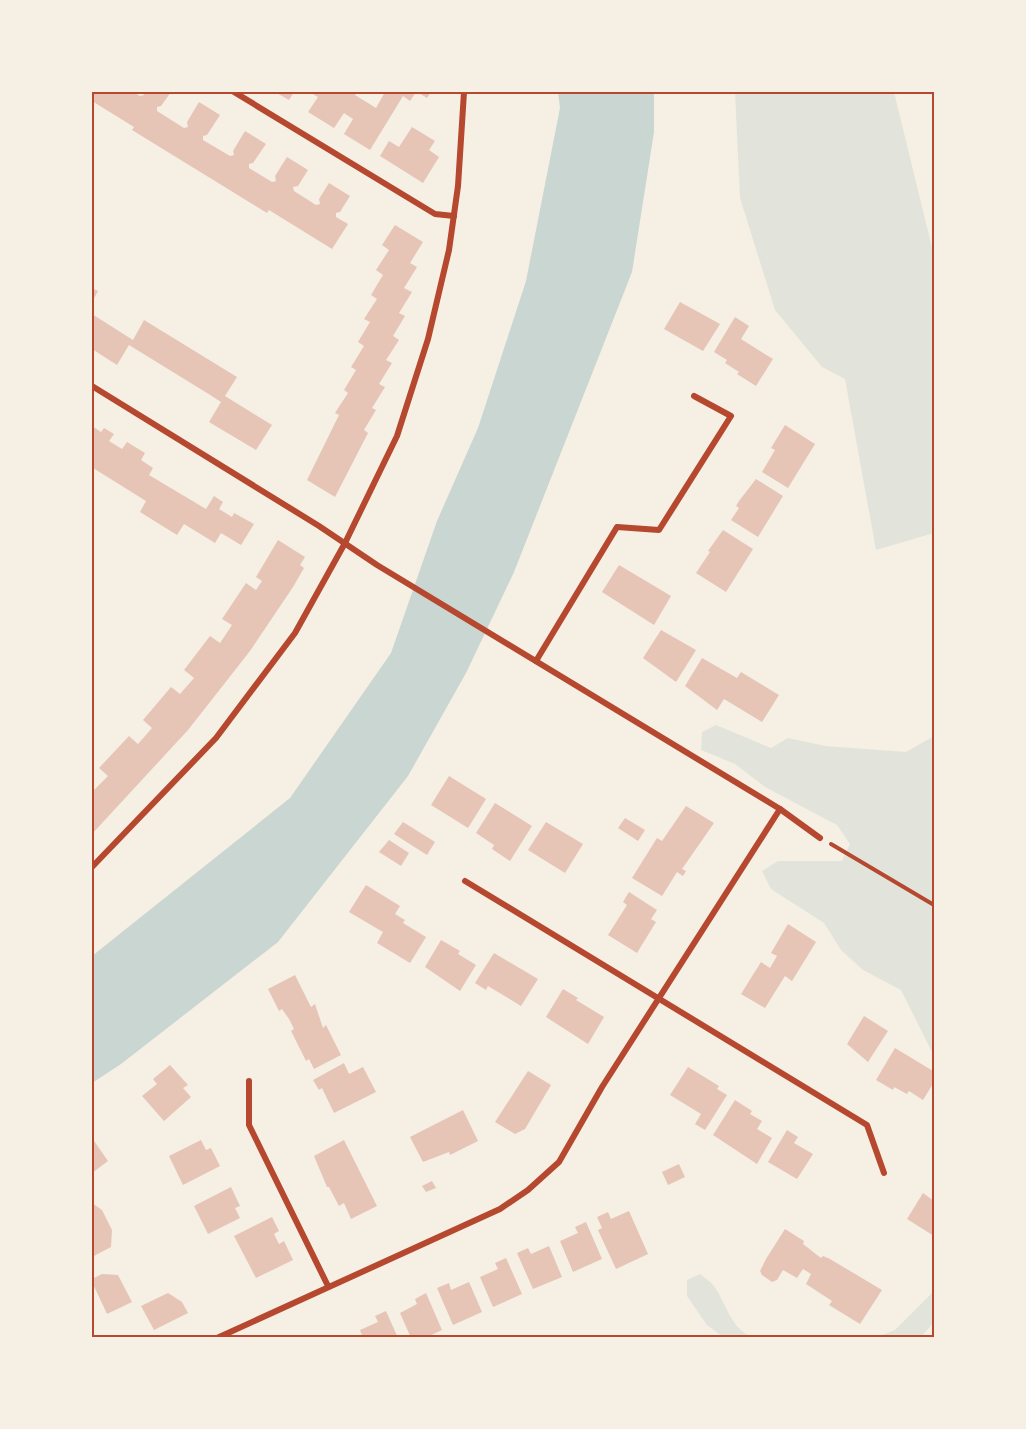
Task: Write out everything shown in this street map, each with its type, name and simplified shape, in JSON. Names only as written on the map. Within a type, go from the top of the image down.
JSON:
[{"type":"street","points":[[234,92],[435,214],[454,216]]},
{"type":"street","points":[[92,867],[159,800],[216,738],[295,633],[345,543],[397,436],[428,339],[449,250],[464,92]]},
{"type":"street","points":[[92,386],[345,543],[377,566],[780,808],[820,838]]},
{"type":"street","points":[[536,661],[617,527],[659,530],[731,416],[694,396]]},
{"type":"street","points":[[217,1338],[500,1209],[528,1190],[559,1162],[602,1087],[780,808]]},
{"type":"street","points":[[465,881],[867,1125],[884,1173]]},
{"type":"street","points":[[249,1081],[249,1125],[328,1286]]},
{"type":"path","points":[[820,838],[934,904]]},
{"type":"shaded area","points":[[558,92],[654,92],[654,132],[632,272],[514,572],[466,673],[408,776],[278,942],[121,1064],[92,1083],[92,956],[290,798],[391,653],[437,521],[478,428],[526,281],[560,108]]},
{"type":"shaded area","points":[[735,92],[894,92],[934,256],[934,533],[876,550],[845,379],[822,367],[775,310],[740,198]]},
{"type":"shaded area","points":[[716,725],[771,748],[788,738],[825,746],[906,752],[934,736],[934,1056],[901,990],[863,970],[841,950],[824,923],[771,889],[762,871],[778,861],[842,861],[850,844],[837,825],[765,787],[735,764],[701,750],[702,732]]},
{"type":"shaded area","points":[[700,1274],[714,1286],[730,1316],[740,1329],[754,1337],[723,1337],[707,1325],[687,1296],[687,1280]]},
{"type":"shaded area","points":[[934,1291],[934,1322],[921,1337],[877,1337],[895,1330]]},
{"type":"building","points":[[92,92],[133,92],[140,96],[144,95],[143,92],[171,92],[161,106],[157,107],[157,111],[184,128],[188,127],[187,122],[199,102],[220,115],[207,135],[203,136],[203,140],[230,156],[234,155],[233,151],[245,131],[266,144],[253,163],[249,164],[249,168],[272,182],[276,181],[275,176],[287,157],[308,170],[298,186],[293,187],[294,191],[316,205],[320,204],[319,199],[329,183],[350,196],[340,212],[336,213],[336,217],[348,224],[332,249],[269,210],[267,213],[132,130],[134,127],[92,101]]},
{"type":"building","points":[[275,92],[294,92],[289,100]]},
{"type":"building","points":[[309,92],[357,92],[355,95],[376,108],[385,92],[416,92],[410,101],[403,96],[370,150],[344,134],[353,119],[344,113],[334,128],[308,112],[318,97]]},
{"type":"building","points":[[417,92],[431,92],[427,98]]},
{"type":"building","points":[[412,127],[435,141],[429,150],[439,157],[423,183],[380,156],[389,141],[399,147]]},
{"type":"building","points":[[395,225],[423,242],[410,263],[417,267],[404,288],[412,292],[399,313],[405,316],[393,336],[399,340],[386,360],[392,363],[379,384],[385,387],[372,408],[376,410],[364,430],[368,433],[335,497],[307,480],[339,415],[335,413],[348,393],[344,390],[356,370],[351,367],[364,346],[358,342],[370,322],[364,319],[377,299],[371,295],[383,275],[376,270],[389,250],[382,245]]},
{"type":"building","points":[[92,288],[98,291],[92,302]]},
{"type":"building","points":[[680,302],[720,324],[703,351],[664,329]]},
{"type":"building","points":[[92,314],[133,340],[144,320],[237,377],[225,396],[272,425],[256,450],[209,422],[221,402],[207,393],[129,345],[117,365],[92,349]]},
{"type":"building","points":[[735,317],[749,326],[741,339],[773,359],[756,386],[737,374],[739,372],[725,363],[727,360],[714,352]]},
{"type":"building","points":[[785,425],[815,444],[788,488],[762,472],[775,450],[771,448]]},
{"type":"building","points":[[92,426],[101,432],[104,428],[114,434],[109,441],[122,449],[127,442],[145,453],[141,460],[153,468],[149,475],[206,509],[214,496],[223,502],[219,509],[232,517],[234,513],[254,524],[241,545],[221,533],[215,543],[184,524],[177,535],[140,512],[146,501],[93,468]]},
{"type":"building","points":[[756,479],[783,496],[758,537],[731,520],[739,508],[736,506],[739,501]]},
{"type":"building","points":[[723,530],[753,549],[726,592],[696,573]]},
{"type":"building","points":[[278,540],[305,557],[300,565],[304,568],[293,587],[250,651],[188,730],[92,834],[92,790],[108,776],[99,768],[129,736],[138,744],[152,728],[143,720],[171,687],[180,694],[194,678],[184,670],[210,636],[220,643],[232,625],[222,619],[246,583],[256,590],[262,581],[256,577]]},
{"type":"building","points":[[619,565],[671,596],[654,625],[602,592]]},
{"type":"building","points":[[661,630],[696,650],[676,682],[643,658]]},
{"type":"building","points":[[702,658],[737,678],[741,672],[779,695],[762,722],[724,699],[717,710],[685,686]]},
{"type":"building","points":[[449,776],[486,799],[468,828],[431,805]]},
{"type":"building","points":[[495,803],[532,826],[510,861],[492,849],[494,845],[476,833]]},
{"type":"building","points":[[686,806],[714,823],[682,869],[686,871],[683,876],[677,872],[662,896],[632,878],[657,838],[662,841]]},
{"type":"building","points":[[625,818],[645,830],[638,841],[618,828]]},
{"type":"building","points":[[403,822],[435,842],[427,855],[394,834]]},
{"type":"building","points":[[546,822],[583,844],[565,873],[528,850]]},
{"type":"building","points":[[389,840],[409,853],[401,866],[379,852]]},
{"type":"building","points":[[366,885],[400,906],[395,914],[405,920],[403,923],[426,937],[410,963],[377,943],[383,932],[349,912]]},
{"type":"building","points":[[629,892],[657,910],[651,919],[656,922],[637,953],[608,935],[627,905],[623,902]]},
{"type":"building","points":[[788,924],[816,942],[792,981],[785,976],[765,1008],[741,994],[761,962],[770,968],[777,956],[771,953]]},
{"type":"building","points":[[441,940],[460,951],[458,954],[476,965],[460,991],[425,967]]},
{"type":"building","points":[[494,953],[538,979],[521,1006],[488,986],[486,990],[475,983]]},
{"type":"building","points":[[295,975],[311,1007],[315,1004],[323,1028],[326,1025],[341,1055],[314,1069],[309,1059],[306,1061],[291,1031],[294,1029],[289,1019],[282,1009],[279,1011],[268,989]]},
{"type":"building","points":[[563,989],[604,1017],[588,1044],[546,1017]]},
{"type":"building","points":[[864,1016],[888,1031],[868,1062],[847,1044]]},
{"type":"building","points":[[895,1048],[933,1071],[934,1082],[923,1100],[909,1091],[907,1094],[894,1087],[893,1090],[876,1080]]},
{"type":"building","points":[[344,1063],[349,1074],[363,1067],[376,1092],[334,1113],[322,1088],[319,1090],[313,1080]]},
{"type":"building","points":[[170,1065],[188,1085],[183,1088],[191,1097],[164,1121],[142,1096],[157,1084],[153,1079]]},
{"type":"building","points":[[688,1067],[719,1086],[717,1089],[727,1095],[705,1130],[695,1124],[701,1114],[670,1095]]},
{"type":"building","points":[[528,1071],[551,1085],[525,1129],[515,1134],[495,1122]]},
{"type":"building","points":[[735,1100],[752,1111],[750,1114],[762,1121],[757,1129],[772,1138],[757,1164],[713,1135]]},
{"type":"building","points":[[463,1110],[478,1141],[450,1155],[449,1152],[423,1162],[410,1137]]},
{"type":"building","points":[[787,1130],[798,1137],[794,1143],[813,1154],[797,1179],[768,1162]]},
{"type":"building","points":[[92,1138],[108,1161],[92,1173]]},
{"type":"building","points":[[201,1140],[206,1150],[211,1148],[220,1166],[183,1185],[169,1156]]},
{"type":"building","points":[[344,1140],[377,1206],[351,1219],[344,1203],[339,1206],[327,1187],[314,1156]]},
{"type":"building","points":[[679,1164],[685,1177],[668,1185],[662,1172]]},
{"type":"building","points":[[432,1181],[436,1188],[426,1192],[422,1186]]},
{"type":"building","points":[[231,1187],[240,1206],[235,1208],[240,1218],[208,1234],[194,1206]]},
{"type":"building","points":[[923,1193],[934,1201],[934,1236],[907,1219]]},
{"type":"building","points":[[92,1203],[102,1210],[112,1230],[111,1247],[92,1257]]},
{"type":"building","points":[[629,1211],[648,1254],[616,1269],[598,1230],[602,1228],[597,1217],[608,1212],[611,1219]]},
{"type":"building","points":[[272,1217],[279,1231],[274,1234],[279,1244],[284,1241],[293,1260],[256,1278],[234,1236]]},
{"type":"building","points":[[586,1222],[602,1259],[573,1272],[560,1241],[578,1233],[575,1227]]},
{"type":"building","points":[[785,1229],[804,1241],[803,1244],[821,1258],[823,1256],[830,1259],[882,1290],[860,1324],[829,1305],[832,1301],[806,1284],[811,1274],[803,1269],[797,1278],[783,1270],[777,1280],[772,1282],[762,1275],[760,1271],[766,1259]]},
{"type":"building","points":[[549,1246],[562,1277],[533,1289],[517,1253],[528,1248],[531,1254]]},
{"type":"building","points":[[506,1258],[522,1294],[493,1307],[480,1277],[498,1269],[495,1263]]},
{"type":"building","points":[[102,1274],[118,1275],[132,1302],[107,1314],[92,1282],[92,1279]]},
{"type":"building","points":[[469,1282],[482,1312],[453,1325],[437,1288],[449,1283],[451,1290]]},
{"type":"building","points":[[168,1293],[182,1302],[188,1313],[154,1330],[141,1306]]},
{"type":"building","points":[[426,1293],[442,1330],[425,1338],[411,1338],[400,1313],[417,1304],[415,1299]]},
{"type":"building","points":[[386,1311],[398,1338],[363,1338],[360,1330],[378,1322],[375,1316]]}]
